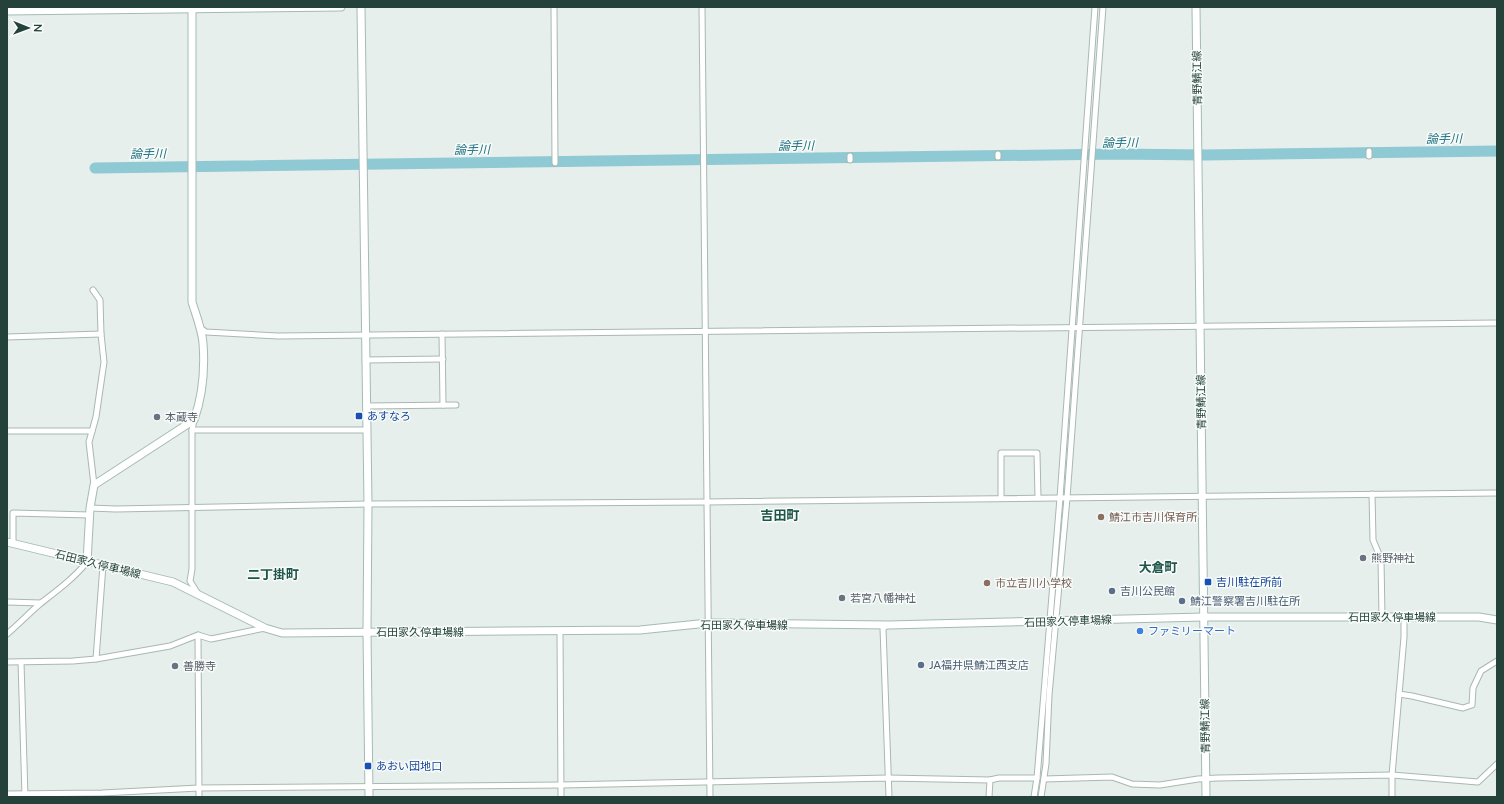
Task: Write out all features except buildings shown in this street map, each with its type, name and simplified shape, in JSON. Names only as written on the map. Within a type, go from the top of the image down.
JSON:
[{"type":"main road","points":[[7,11],[91,8],[341,7]]},
{"type":"main road","points":[[361,7],[368,504],[367,632],[369,797]]},
{"type":"main road","name":"青野鯖江線","points":[[1196,7],[1206,797]]},
{"type":"main road","points":[[87,562],[90,512],[94,485],[194,420],[200,402],[203,384],[203,342],[192,302],[192,8]]},
{"type":"main road","name":"石田家久停車場線","points":[[10,542],[172,582],[265,628],[282,633],[560,632],[640,630],[708,624],[889,625],[1053,620],[1203,618],[1479,617],[1497,620]]},
{"type":"street","points":[[554,7],[555,161]]},
{"type":"street","points":[[702,7],[704,331],[710,797]]},
{"type":"street","points":[[1041,797],[1044,779],[1060,498],[1095,7]]},
{"type":"street","points":[[1034,797],[1067,498],[1078,327],[1103,7]]},
{"type":"street","points":[[93,290],[100,300],[104,362],[96,417],[89,442],[94,485]]},
{"type":"street","points":[[200,328],[206,332],[278,336],[1497,323]]},
{"type":"street","points":[[7,337],[101,334]]},
{"type":"street","points":[[442,334],[443,405]]},
{"type":"street","points":[[365,360],[442,359]]},
{"type":"street","points":[[366,406],[456,405]]},
{"type":"street","points":[[194,420],[192,430],[192,569],[190,581],[198,594]]},
{"type":"street","points":[[192,430],[366,430]]},
{"type":"street","points":[[7,431],[92,431]]},
{"type":"street","points":[[1001,498],[1001,453],[1037,453],[1038,498]]},
{"type":"street","points":[[10,542],[13,513],[368,504],[707,502],[1497,493]]},
{"type":"street","points":[[1372,494],[1373,540],[1381,559],[1382,617]]},
{"type":"street","points":[[7,634],[41,603],[53,595],[77,574],[87,562]]},
{"type":"street","points":[[96,660],[102,565]]},
{"type":"street","points":[[7,602],[41,603]]},
{"type":"street","points":[[1392,797],[1392,775],[1404,637],[1404,618]]},
{"type":"street","points":[[889,625],[883,628],[889,797]]},
{"type":"street","points":[[7,662],[96,660],[170,646],[198,635],[211,639],[265,628]]},
{"type":"street","points":[[560,632],[562,797]]},
{"type":"street","points":[[198,635],[199,797]]},
{"type":"street","points":[[1399,694],[1463,708],[1472,705],[1473,688],[1482,671],[1497,661]]},
{"type":"street","points":[[21,662],[25,796]]},
{"type":"street","points":[[1044,779],[1112,777],[1132,784],[1160,785],[1206,779],[1392,775],[1478,782],[1497,764]]},
{"type":"street","points":[[7,794],[25,796],[102,795],[199,788],[710,783],[888,778],[990,780],[999,778],[1037,778]]},
{"type":"street","points":[[989,797],[990,780]]},
{"type":"waterway","name":"論手川","points":[[95,168],[1117,154],[1205,155],[1497,151]]},
{"type":"place","name":"あすなろ","points":[[359,416]]},
{"type":"place","name":"本蔵寺","points":[[157,417]]},
{"type":"place","name":"鯖江市吉川保育所","points":[[1101,517]]},
{"type":"place","name":"熊野神社","points":[[1363,558]]},
{"type":"place","name":"吉川駐在所前","points":[[1208,582]]},
{"type":"place","name":"市立吉川小学校","points":[[987,583]]},
{"type":"place","name":"吉川公民館","points":[[1112,591]]},
{"type":"place","name":"若宮八幡神社","points":[[842,598]]},
{"type":"place","name":"鯖江警察署吉川駐在所","points":[[1182,601]]},
{"type":"place","name":"ファミリーマート","points":[[1140,631]]},
{"type":"place","name":"JA福井県鯖江西支店","points":[[921,665]]},
{"type":"place","name":"善勝寺","points":[[175,666]]},
{"type":"place","name":"あおい団地口","points":[[368,766]]},
{"type":"district","name":"吉田町","points":[[780,515]]},
{"type":"district","name":"大倉町","points":[[1158,567]]},
{"type":"district","name":"二丁掛町","points":[[273,574]]}]
